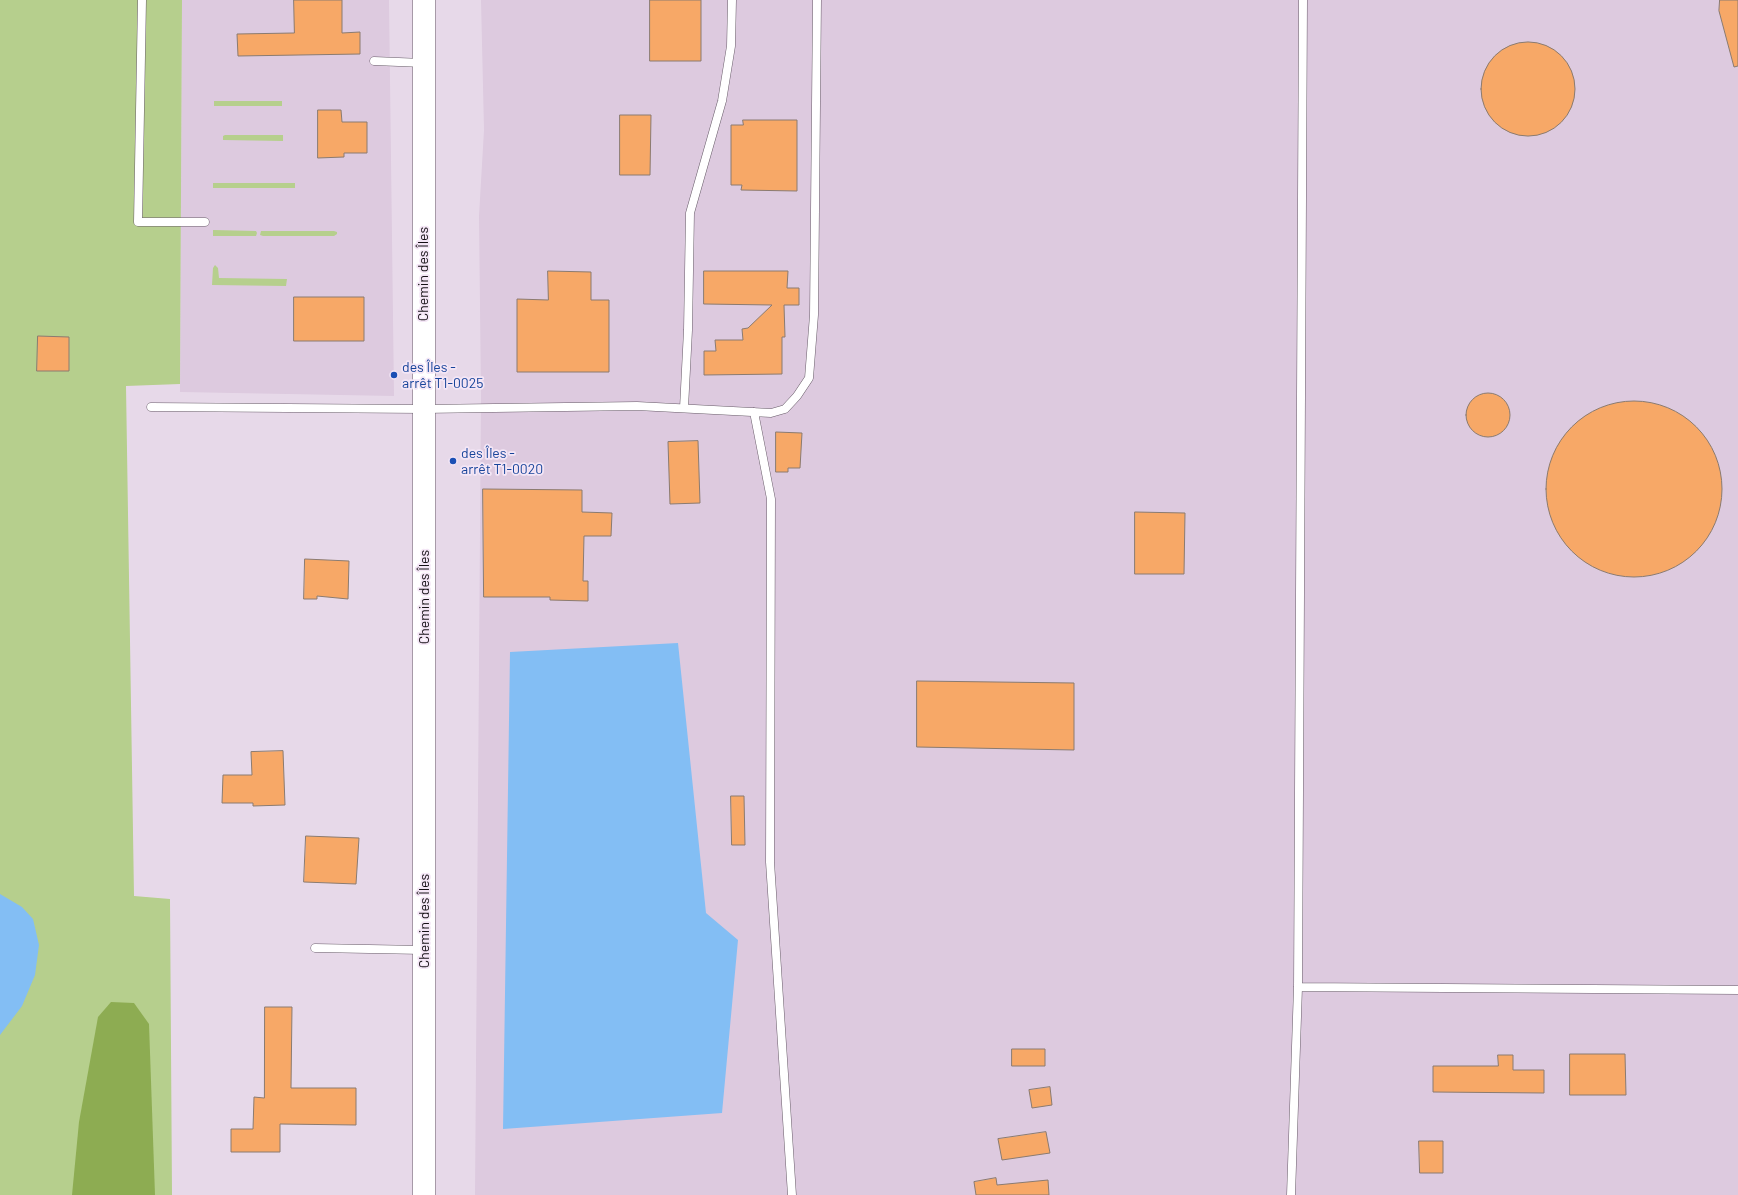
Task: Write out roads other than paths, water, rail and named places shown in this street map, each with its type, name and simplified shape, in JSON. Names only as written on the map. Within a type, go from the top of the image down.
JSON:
[{"type":"main road","name":"Chemin des Îles","points":[[424,0],[424,1195]]},
{"type":"lane","points":[[142,0],[138,222],[205,222]]},
{"type":"lane","points":[[684,408],[688,330],[690,213],[722,101],[731,46],[732,0]]},
{"type":"lane","points":[[151,407],[423,409],[637,406],[771,413],[785,409],[798,396],[809,378],[814,315],[816,0]]},
{"type":"lane","points":[[1291,1195],[1298,987],[1303,0]]},
{"type":"lane","points":[[374,61],[424,63]]},
{"type":"lane","points":[[754,412],[771,499],[770,862],[792,1195]]},
{"type":"lane","points":[[314,948],[424,950]]},
{"type":"lane","points":[[1298,987],[1738,990]]},
{"type":"water","points":[[678,643],[706,913],[738,940],[722,1113],[503,1129],[510,652]]},
{"type":"water","points":[[0,894],[22,907],[33,919],[39,945],[35,975],[22,1006],[0,1035]]},
{"type":"place","name":"des Îles - arrêt T1-0025","points":[[394,375]]},
{"type":"place","name":"des Îles - arrêt T1-0020","points":[[453,461]]}]
